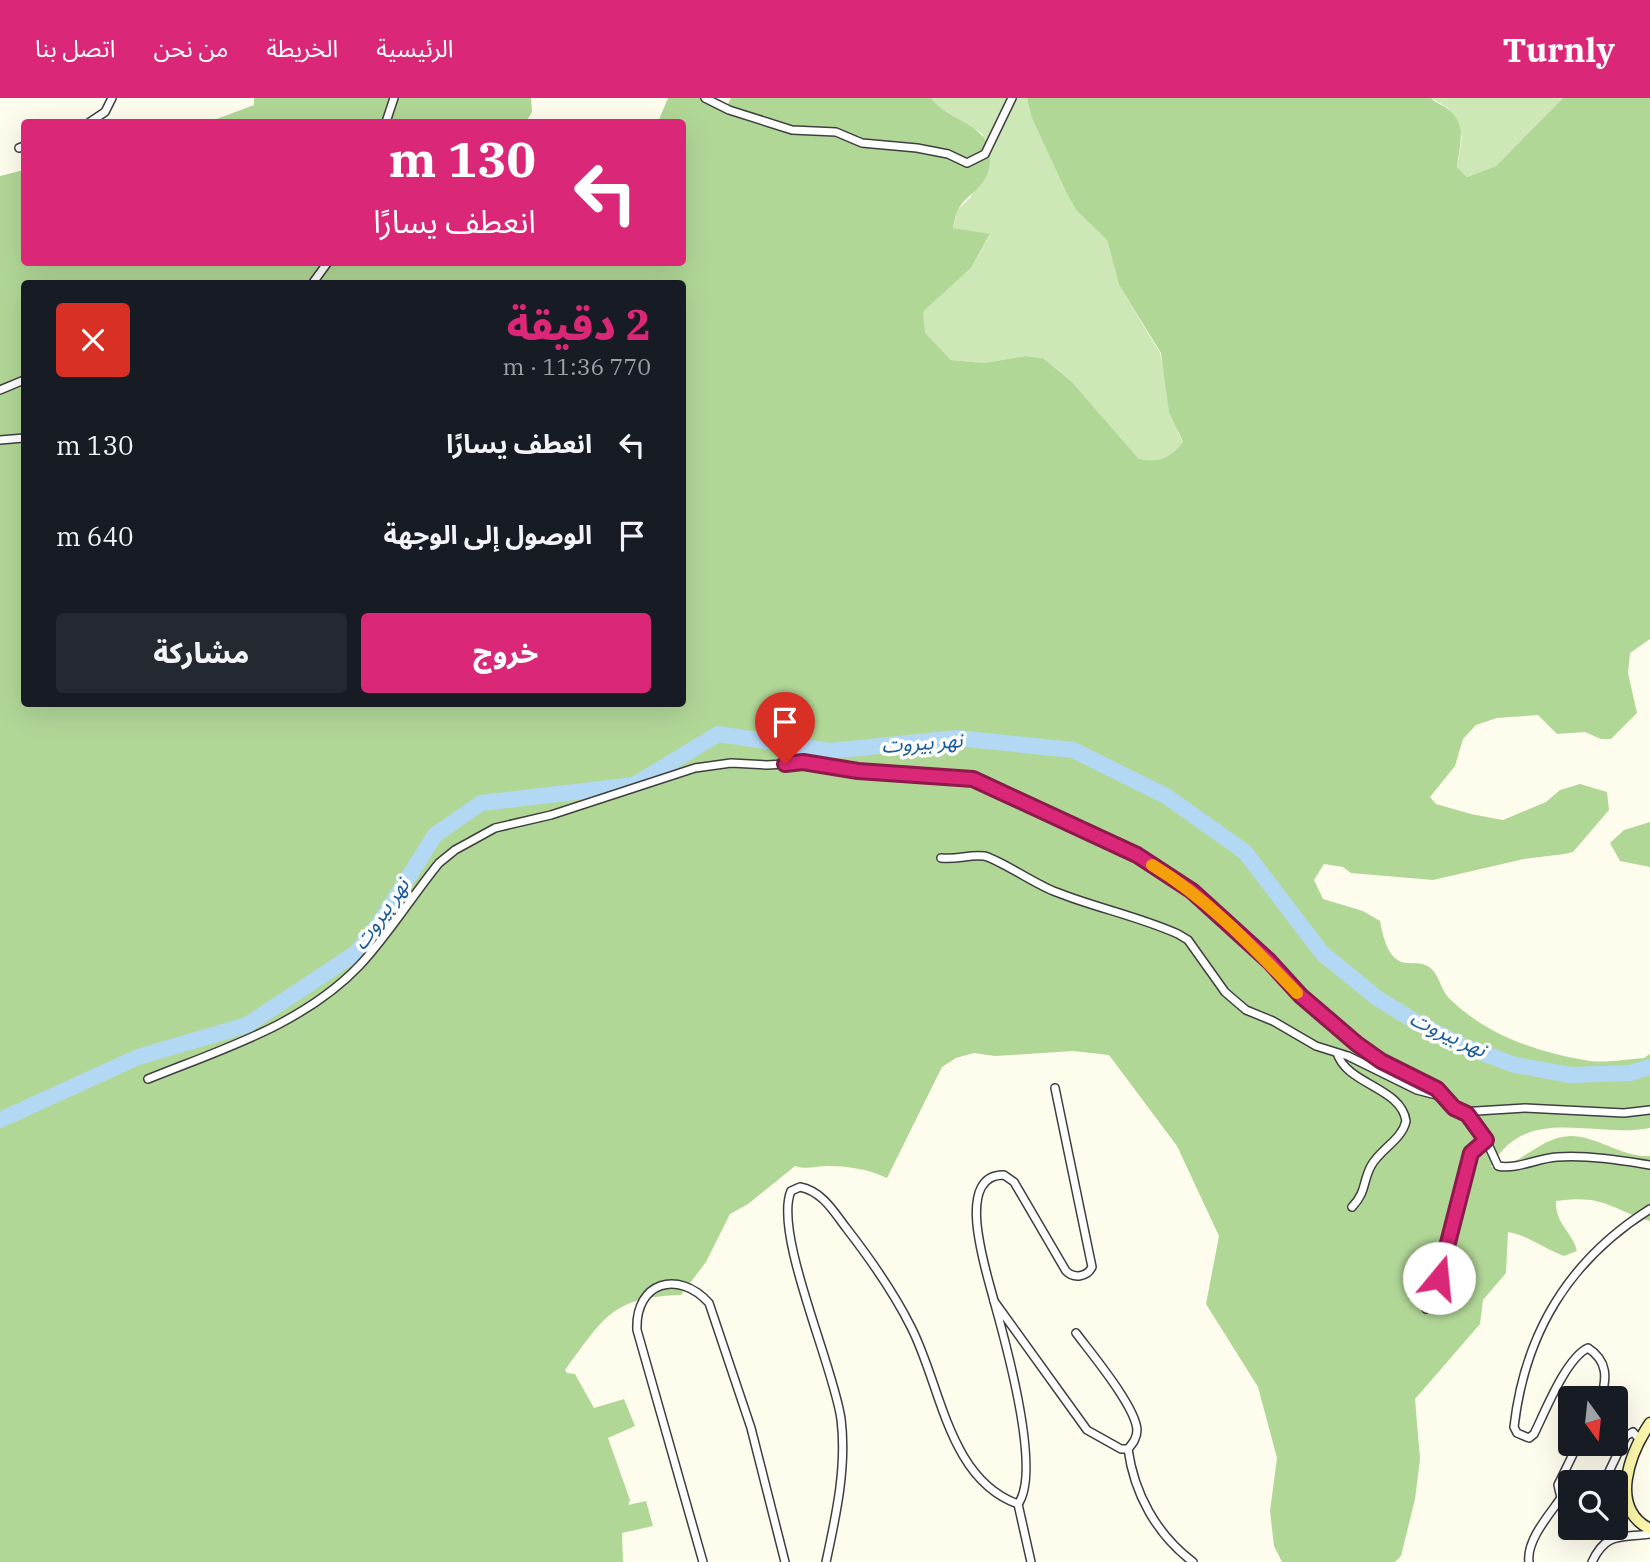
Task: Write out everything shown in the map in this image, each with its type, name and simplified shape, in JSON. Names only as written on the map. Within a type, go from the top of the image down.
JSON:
[{"type":"street","points":[[94,119],[106,111],[112,98]]},
{"type":"street","points":[[387,119],[394,98]]},
{"type":"street","points":[[705,98],[729,110],[792,130],[832,131],[862,143],[928,150],[948,154],[967,163],[985,154],[1012,98]]},
{"type":"street","points":[[0,390],[21,381]]},
{"type":"street","points":[[0,440],[21,438]]},
{"type":"street","points":[[148,1079],[282,1024],[319,1001],[359,966],[439,863],[455,850],[495,828],[551,815],[695,768],[731,763],[767,765],[803,762],[858,771],[973,779],[1114,843],[1192,891],[1269,961],[1301,996],[1357,1044],[1381,1061],[1437,1089],[1454,1108],[1467,1114],[1486,1140],[1492,1159],[1498,1166],[1507,1168],[1548,1157],[1568,1156],[1650,1165]]},
{"type":"street","points":[[941,858],[958,860],[972,856],[992,859],[1058,893],[1093,902],[1178,934],[1188,940],[1238,1004],[1316,1046],[1417,1090],[1445,1097]]},
{"type":"street","points":[[1337,1053],[1345,1067],[1396,1102],[1406,1121],[1398,1137],[1371,1166],[1367,1186],[1352,1207]]},
{"type":"street","points":[[1017,1504],[1023,1497],[1027,1470],[1023,1434],[978,1232],[976,1203],[978,1189],[992,1177],[1004,1175],[1014,1182],[1066,1271],[1077,1276],[1086,1274],[1092,1267],[1055,1088]]},
{"type":"street","points":[[1467,1114],[1525,1108],[1624,1113],[1650,1110]]},
{"type":"street","points":[[1426,1309],[1446,1255],[1471,1153],[1486,1140]]},
{"type":"street","points":[[826,1562],[837,1513],[841,1422],[803,1285],[787,1214],[786,1202],[791,1191],[800,1187],[817,1194],[829,1206],[886,1278],[928,1362],[962,1458],[1007,1500],[1017,1504]]},
{"type":"street","points":[[1558,1389],[1534,1434],[1529,1438],[1523,1436],[1514,1427],[1532,1343],[1581,1265],[1615,1231],[1650,1209]]},
{"type":"street","points":[[703,1562],[637,1330],[638,1306],[645,1296],[659,1288],[683,1283],[696,1288],[709,1303],[751,1428],[785,1562]]},
{"type":"street","points":[[994,1301],[1087,1430],[1121,1449],[1128,1449]]},
{"type":"street","points":[[1076,1333],[1118,1390],[1137,1428],[1136,1439],[1128,1449]]},
{"type":"street","points":[[1559,1386],[1578,1352],[1588,1348],[1601,1360],[1606,1374],[1604,1386]]},
{"type":"street","points":[[1650,1423],[1639,1439],[1629,1467],[1626,1501],[1636,1520],[1650,1529]]},
{"type":"street","points":[[1610,1470],[1626,1436],[1633,1432],[1639,1439]]},
{"type":"street","points":[[1128,1449],[1139,1498],[1158,1525],[1193,1562]]},
{"type":"street","points":[[1017,1504],[1031,1562]]},
{"type":"street","points":[[1529,1562],[1528,1554],[1534,1541],[1558,1504]]},
{"type":"street","points":[[1592,1562],[1600,1545],[1612,1538],[1650,1534]]},
{"type":"green space","points":[[254,98],[531,98],[532,112],[528,119],[217,119],[254,105]]},
{"type":"green space","points":[[668,98],[703,98],[726,108],[731,98],[931,98],[939,107],[969,125],[985,140],[989,150],[988,172],[956,214],[953,228],[990,234],[971,268],[923,312],[925,333],[951,360],[984,363],[1025,356],[1043,358],[1072,382],[1139,459],[1159,460],[1174,452],[1183,442],[1169,412],[1161,353],[1119,285],[1107,240],[1076,210],[1065,190],[1031,116],[1027,98],[1431,98],[1449,110],[1459,123],[1461,137],[1457,167],[1467,177],[1496,166],[1563,98],[1650,98],[1650,639],[1630,653],[1628,673],[1637,713],[1611,739],[1601,739],[1585,732],[1557,734],[1538,715],[1497,718],[1476,725],[1463,739],[1455,766],[1430,797],[1436,804],[1503,820],[1546,802],[1560,790],[1580,784],[1607,792],[1609,810],[1573,852],[1524,859],[1433,880],[1351,873],[1343,867],[1324,864],[1314,880],[1323,899],[1363,911],[1380,921],[1391,954],[1406,963],[1428,966],[1451,1000],[1481,1024],[1498,1033],[1534,1048],[1590,1061],[1644,1058],[1650,1054],[1650,1128],[1541,1129],[1522,1135],[1505,1147],[1491,1167],[1509,1164],[1548,1142],[1570,1136],[1591,1139],[1630,1154],[1650,1156],[1650,1221],[1596,1201],[1556,1201],[1558,1216],[1577,1251],[1564,1256],[1508,1232],[1506,1273],[1483,1300],[1480,1324],[1415,1399],[1420,1459],[1415,1499],[1401,1556],[1395,1562],[1282,1562],[1274,1546],[1270,1511],[1277,1458],[1258,1387],[1206,1304],[1219,1236],[1177,1146],[1109,1055],[1073,1051],[995,1056],[974,1053],[956,1058],[942,1067],[887,1178],[850,1167],[795,1166],[748,1204],[730,1214],[706,1262],[681,1295],[639,1300],[611,1314],[600,1324],[565,1370],[575,1374],[594,1408],[624,1399],[635,1426],[608,1438],[630,1500],[628,1505],[646,1501],[653,1526],[622,1533],[623,1562],[0,1562],[0,176],[21,171],[21,266],[686,266],[686,119],[659,119]]},
{"type":"green space","points":[[931,98],[1027,98],[1031,116],[1065,190],[1076,210],[1107,240],[1119,285],[1160,353],[1178,433],[1183,442],[1174,452],[1159,460],[1139,459],[1072,382],[1043,358],[1025,356],[984,363],[951,360],[924,333],[922,313],[971,268],[990,235],[953,228],[957,210],[971,197],[983,134],[939,109]]},
{"type":"green space","points":[[1431,98],[1563,98],[1496,166],[1467,177],[1457,167],[1462,137],[1448,108]]},
{"type":"green space","points":[[1650,822],[1650,867],[1620,861],[1610,843],[1624,830]]},
{"type":"waterway","name":"نهر بيروت","points":[[0,1120],[138,1057],[247,1025],[356,953],[378,925],[435,835],[481,803],[634,785],[718,734],[830,751],[957,738],[1073,750],[1166,796],[1245,852],[1322,953],[1377,998],[1416,1022],[1463,1046],[1515,1065],[1571,1075],[1630,1073],[1650,1067]]},
{"type":"slow traffic","points":[[1152,865],[1192,891],[1269,961],[1297,993]]},
{"type":"route","points":[[785,764],[803,762],[858,771],[973,779],[1009,798],[1114,843],[1192,891],[1269,961],[1301,996],[1357,1044],[1381,1061],[1437,1089],[1454,1108],[1467,1114],[1481,1129],[1486,1140],[1471,1153],[1439,1278]]}]
